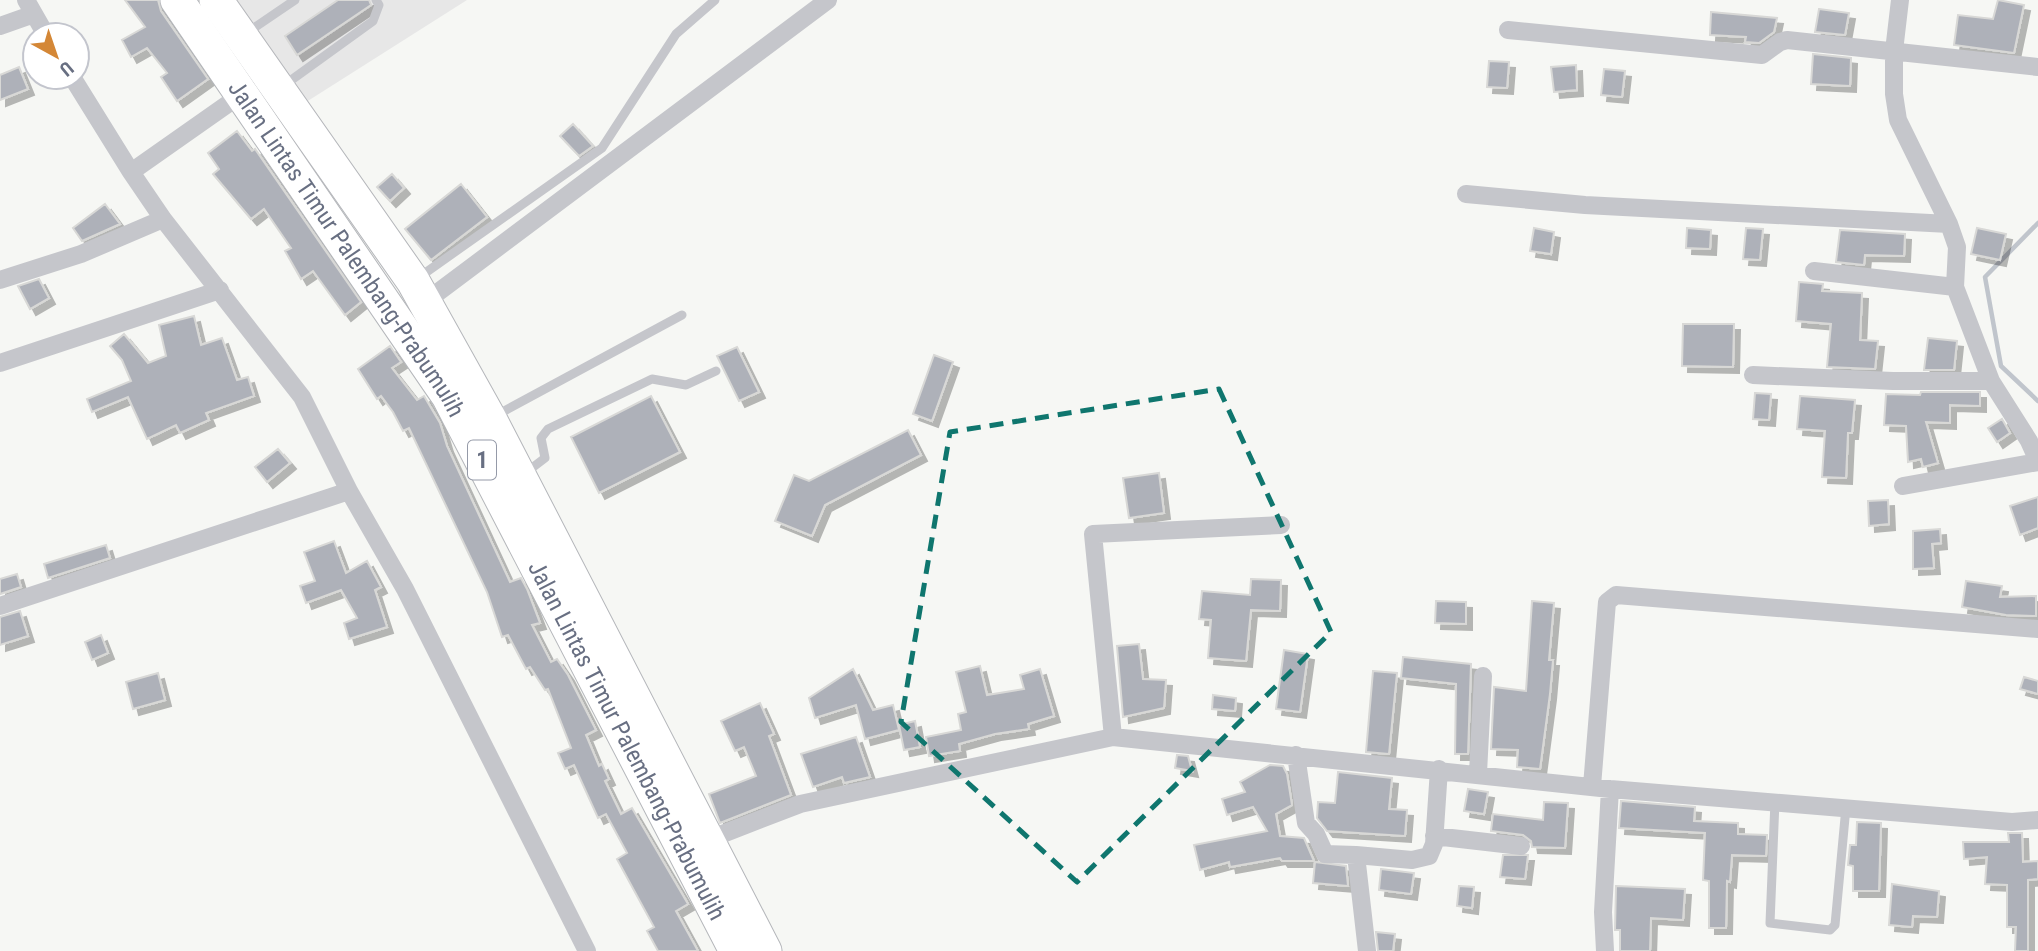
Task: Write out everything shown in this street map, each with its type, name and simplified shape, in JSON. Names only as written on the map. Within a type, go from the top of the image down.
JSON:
[{"type":"highway","name":"Jalan Lintas Timur Palembang-Prabumulih","points":[[177,0],[228,45]]},
{"type":"highway","name":"Jalan Lintas Timur Palembang-Prabumulih","points":[[216,0],[228,45],[449,396],[736,951]]},
{"type":"highway","name":"Jalan Lintas Timur Palembang-Prabumulih","points":[[260,98],[419,292],[490,419],[765,951]]},
{"type":"street","points":[[419,292],[828,0]]},
{"type":"street","points":[[1900,0],[1894,51],[1894,94],[1898,120],[1949,224],[1957,247],[1955,287],[1991,381],[2038,462],[1903,486]]},
{"type":"street","points":[[0,26],[30,7]]},
{"type":"street","points":[[1508,30],[1762,55],[1780,41],[1787,40],[2038,67]]},
{"type":"street","points":[[81,91],[163,219],[302,397],[349,491],[405,589],[587,951]]},
{"type":"street","points":[[131,172],[188,133],[260,98]]},
{"type":"street","points":[[1466,194],[1585,205],[1949,224]]},
{"type":"street","points":[[0,280],[81,254],[163,219]]},
{"type":"street","points":[[1814,271],[1955,287]]},
{"type":"street","points":[[0,363],[220,290]]},
{"type":"street","points":[[1753,375],[1893,381],[1991,381]]},
{"type":"street","points":[[0,606],[349,491]]},
{"type":"street","points":[[1112,737],[1093,534],[1280,525]]},
{"type":"street","points":[[1605,951],[1601,788],[1607,602],[1616,595],[2038,629]]},
{"type":"street","points":[[1478,773],[1483,676]]},
{"type":"street","points":[[707,841],[800,804],[1112,737],[1478,773],[1601,788],[2012,822],[2038,820]]},
{"type":"street","points":[[1296,755],[1305,819],[1319,839],[1325,855],[1422,860],[1432,851],[1439,769]]},
{"type":"street","points":[[1434,835],[1521,846]]},
{"type":"street","points":[[1356,855],[1367,951]]},
{"type":"lane","points":[[228,45],[295,0]]},
{"type":"lane","points":[[260,98],[373,22],[379,5],[376,0]]},
{"type":"lane","points":[[419,292],[601,148],[676,34],[715,0]]},
{"type":"lane","points":[[490,419],[681,315]]},
{"type":"lane","points":[[520,477],[545,458],[541,438],[548,429],[652,379],[686,385],[716,371]]},
{"type":"lane","points":[[1775,801],[1770,923],[1830,930],[1835,925],[1846,807]]},
{"type":"highlighted area","points":[[1219,389],[1331,632],[1077,882],[901,722],[950,432]]},
{"type":"shaded area","points":[[231,0],[467,0],[303,104]]},
{"type":"building","points":[[125,0],[158,0],[161,11],[208,79],[177,101],[161,77],[167,73],[147,48],[131,57],[122,40],[145,27]]},
{"type":"building","points":[[338,0],[369,0],[371,5],[297,55],[285,36]]},
{"type":"building","points":[[1998,0],[2024,5],[2014,53],[1954,45],[1958,15],[1993,19]]},
{"type":"building","points":[[1819,9],[1849,13],[1845,35],[1815,32]]},
{"type":"building","points":[[1711,12],[1777,18],[1774,32],[1759,43],[1745,42],[1746,37],[1710,35]]},
{"type":"building","points":[[1813,54],[1851,58],[1850,86],[1811,84]]},
{"type":"building","points":[[1489,61],[1509,62],[1507,88],[1487,87]]},
{"type":"building","points":[[1576,65],[1577,90],[1554,92],[1551,67]]},
{"type":"building","points":[[19,67],[23,91],[0,100],[0,75]]},
{"type":"building","points":[[1604,69],[1625,71],[1622,97],[1601,95]]},
{"type":"building","points":[[573,124],[593,146],[579,156],[560,136]]},
{"type":"building","points":[[237,131],[252,151],[255,149],[361,302],[345,315],[313,271],[301,279],[285,251],[291,248],[264,209],[251,219],[213,174],[219,169],[208,153]]},
{"type":"building","points":[[392,174],[404,188],[390,201],[377,187]]},
{"type":"building","points":[[461,184],[487,217],[431,260],[405,229]]},
{"type":"building","points":[[105,204],[120,224],[82,241],[73,228]]},
{"type":"building","points":[[1534,228],[1554,232],[1551,254],[1530,251]]},
{"type":"building","points":[[1687,228],[1711,230],[1710,249],[1686,248]]},
{"type":"building","points":[[1746,228],[1763,229],[1760,260],[1743,259]]},
{"type":"building","points":[[1977,228],[2006,234],[2000,260],[1971,254]]},
{"type":"building","points":[[1840,230],[1905,234],[1904,256],[1865,255],[1864,265],[1836,262]]},
{"type":"building","points":[[39,279],[49,298],[30,309],[18,286]]},
{"type":"building","points":[[1799,282],[1823,284],[1822,291],[1862,293],[1860,340],[1878,341],[1875,369],[1827,367],[1831,324],[1796,321]]},
{"type":"building","points":[[194,316],[201,345],[222,338],[237,380],[248,377],[254,396],[206,413],[209,420],[180,433],[176,425],[147,439],[128,397],[92,412],[87,399],[131,381],[122,360],[110,346],[124,334],[148,363],[166,356],[159,325]]},
{"type":"building","points":[[1683,324],[1734,324],[1733,367],[1682,366]]},
{"type":"building","points":[[1928,338],[1957,341],[1954,370],[1924,370]]},
{"type":"building","points":[[390,346],[401,362],[392,368],[417,400],[424,396],[440,423],[447,446],[510,582],[521,578],[527,589],[540,623],[532,625],[551,662],[557,659],[568,675],[596,730],[586,735],[599,766],[602,764],[609,779],[605,781],[621,814],[632,808],[688,904],[676,911],[698,951],[658,951],[647,931],[654,927],[617,859],[627,853],[606,814],[598,818],[574,765],[565,769],[558,753],[571,748],[548,689],[545,690],[530,667],[526,669],[508,635],[502,637],[487,592],[409,428],[403,431],[393,412],[381,396],[377,399],[358,369]]},
{"type":"building","points":[[737,347],[759,392],[739,401],[717,356]]},
{"type":"building","points":[[934,355],[953,362],[932,421],[913,414]]},
{"type":"building","points":[[1921,392],[1980,392],[1980,406],[1950,405],[1950,423],[1926,422],[1938,463],[1923,467],[1921,459],[1908,462],[1906,426],[1884,425],[1886,394],[1920,395]]},
{"type":"building","points":[[1755,393],[1771,394],[1769,420],[1753,419]]},
{"type":"building","points":[[651,396],[680,452],[599,493],[571,437]]},
{"type":"building","points":[[1800,396],[1855,400],[1852,433],[1848,433],[1846,478],[1822,477],[1825,431],[1797,429]]},
{"type":"building","points":[[2002,419],[2010,433],[1997,442],[1988,428]]},
{"type":"building","points":[[908,430],[921,455],[825,505],[812,536],[775,521],[794,475],[809,481]]},
{"type":"building","points":[[278,449],[290,463],[267,482],[255,467]]},
{"type":"building","points":[[1159,473],[1164,513],[1129,518],[1123,478]]},
{"type":"building","points":[[2038,497],[2038,528],[2020,535],[2010,506]]},
{"type":"building","points":[[1888,500],[1889,524],[1869,526],[1868,501]]},
{"type":"building","points":[[1940,529],[1941,543],[1932,544],[1934,568],[1913,569],[1913,531]]},
{"type":"building","points":[[334,541],[346,573],[367,561],[381,587],[375,590],[387,627],[349,639],[344,623],[357,618],[341,590],[306,603],[300,586],[315,581],[304,552]]},
{"type":"building","points":[[106,545],[110,558],[48,578],[44,564]]},
{"type":"building","points":[[17,574],[21,587],[0,594],[0,579]]},
{"type":"building","points":[[1251,579],[1281,580],[1280,611],[1251,610],[1246,661],[1208,658],[1211,620],[1199,619],[1202,591],[1250,595]]},
{"type":"building","points":[[1966,581],[2002,586],[2000,597],[2036,596],[2036,616],[2006,615],[1962,607]]},
{"type":"building","points":[[1436,601],[1466,602],[1466,624],[1435,623]]},
{"type":"building","points":[[1532,601],[1554,603],[1549,660],[1553,660],[1540,769],[1517,767],[1518,750],[1491,749],[1494,687],[1526,691]]},
{"type":"building","points":[[20,611],[28,636],[0,645],[0,617]]},
{"type":"building","points":[[101,635],[108,653],[92,660],[85,642]]},
{"type":"building","points":[[1139,644],[1143,679],[1166,680],[1164,708],[1123,717],[1117,646]]},
{"type":"building","points":[[1284,650],[1308,654],[1300,712],[1276,709]]},
{"type":"building","points":[[1403,657],[1471,664],[1468,754],[1455,754],[1456,684],[1401,678]]},
{"type":"building","points":[[980,666],[987,695],[1024,689],[1020,675],[1040,669],[1054,716],[1028,724],[1029,729],[995,734],[959,744],[960,751],[929,756],[926,737],[961,730],[958,714],[966,712],[956,672]]},
{"type":"building","points":[[853,669],[873,710],[893,705],[899,730],[865,739],[856,705],[815,718],[809,698]]},
{"type":"building","points":[[1373,671],[1397,673],[1389,754],[1366,752]]},
{"type":"building","points":[[158,673],[165,700],[133,709],[126,682]]},
{"type":"building","points":[[2024,677],[2038,681],[2038,694],[2020,689]]},
{"type":"building","points":[[1213,695],[1236,698],[1235,711],[1212,709]]},
{"type":"building","points":[[760,703],[774,734],[769,736],[791,795],[720,823],[709,794],[756,776],[744,747],[735,751],[721,721]]},
{"type":"building","points":[[915,721],[920,747],[904,750],[899,725]]},
{"type":"building","points":[[856,737],[870,777],[844,783],[842,777],[813,787],[801,754]]},
{"type":"building","points":[[1177,755],[1188,756],[1192,771],[1175,768]]},
{"type":"building","points":[[1270,765],[1283,766],[1292,805],[1276,814],[1280,836],[1304,838],[1314,861],[1282,861],[1280,858],[1230,867],[1229,862],[1200,870],[1194,845],[1267,831],[1253,807],[1227,815],[1222,799],[1245,792],[1240,782]]},
{"type":"building","points":[[1338,772],[1392,778],[1389,809],[1407,810],[1405,836],[1327,831],[1317,818],[1318,802],[1335,803]]},
{"type":"building","points":[[1468,789],[1488,792],[1484,814],[1464,811]]},
{"type":"building","points":[[1621,801],[1695,807],[1694,821],[1738,823],[1738,834],[1767,835],[1766,856],[1732,855],[1730,882],[1727,881],[1726,928],[1709,928],[1709,881],[1703,880],[1705,833],[1619,828]]},
{"type":"building","points":[[1544,802],[1568,803],[1565,848],[1532,847],[1531,841],[1523,835],[1491,831],[1493,814],[1543,820]]},
{"type":"building","points":[[1857,822],[1881,823],[1879,891],[1853,891],[1853,866],[1848,865],[1850,845],[1856,845]]},
{"type":"building","points":[[2008,833],[2022,833],[2023,862],[2038,861],[2038,879],[2028,880],[2028,951],[2015,951],[2016,927],[2007,927],[2007,885],[1985,884],[1987,857],[1964,859],[1963,842],[2009,842]]},
{"type":"building","points":[[1503,855],[1528,855],[1525,879],[1500,877]]},
{"type":"building","points":[[1315,862],[1346,866],[1348,886],[1313,883]]},
{"type":"building","points":[[1381,869],[1414,873],[1411,894],[1379,890]]},
{"type":"building","points":[[1892,884],[1939,891],[1937,917],[1913,916],[1912,927],[1889,925]]},
{"type":"building","points":[[1459,886],[1474,887],[1472,908],[1457,906]]},
{"type":"building","points":[[1616,886],[1685,889],[1683,920],[1651,918],[1650,951],[1620,951],[1620,930],[1615,930]]},
{"type":"building","points":[[1376,932],[1395,934],[1393,951],[1378,951]]},
{"type":"waterway","points":[[2038,223],[1985,277],[2001,366],[2038,401]]}]
